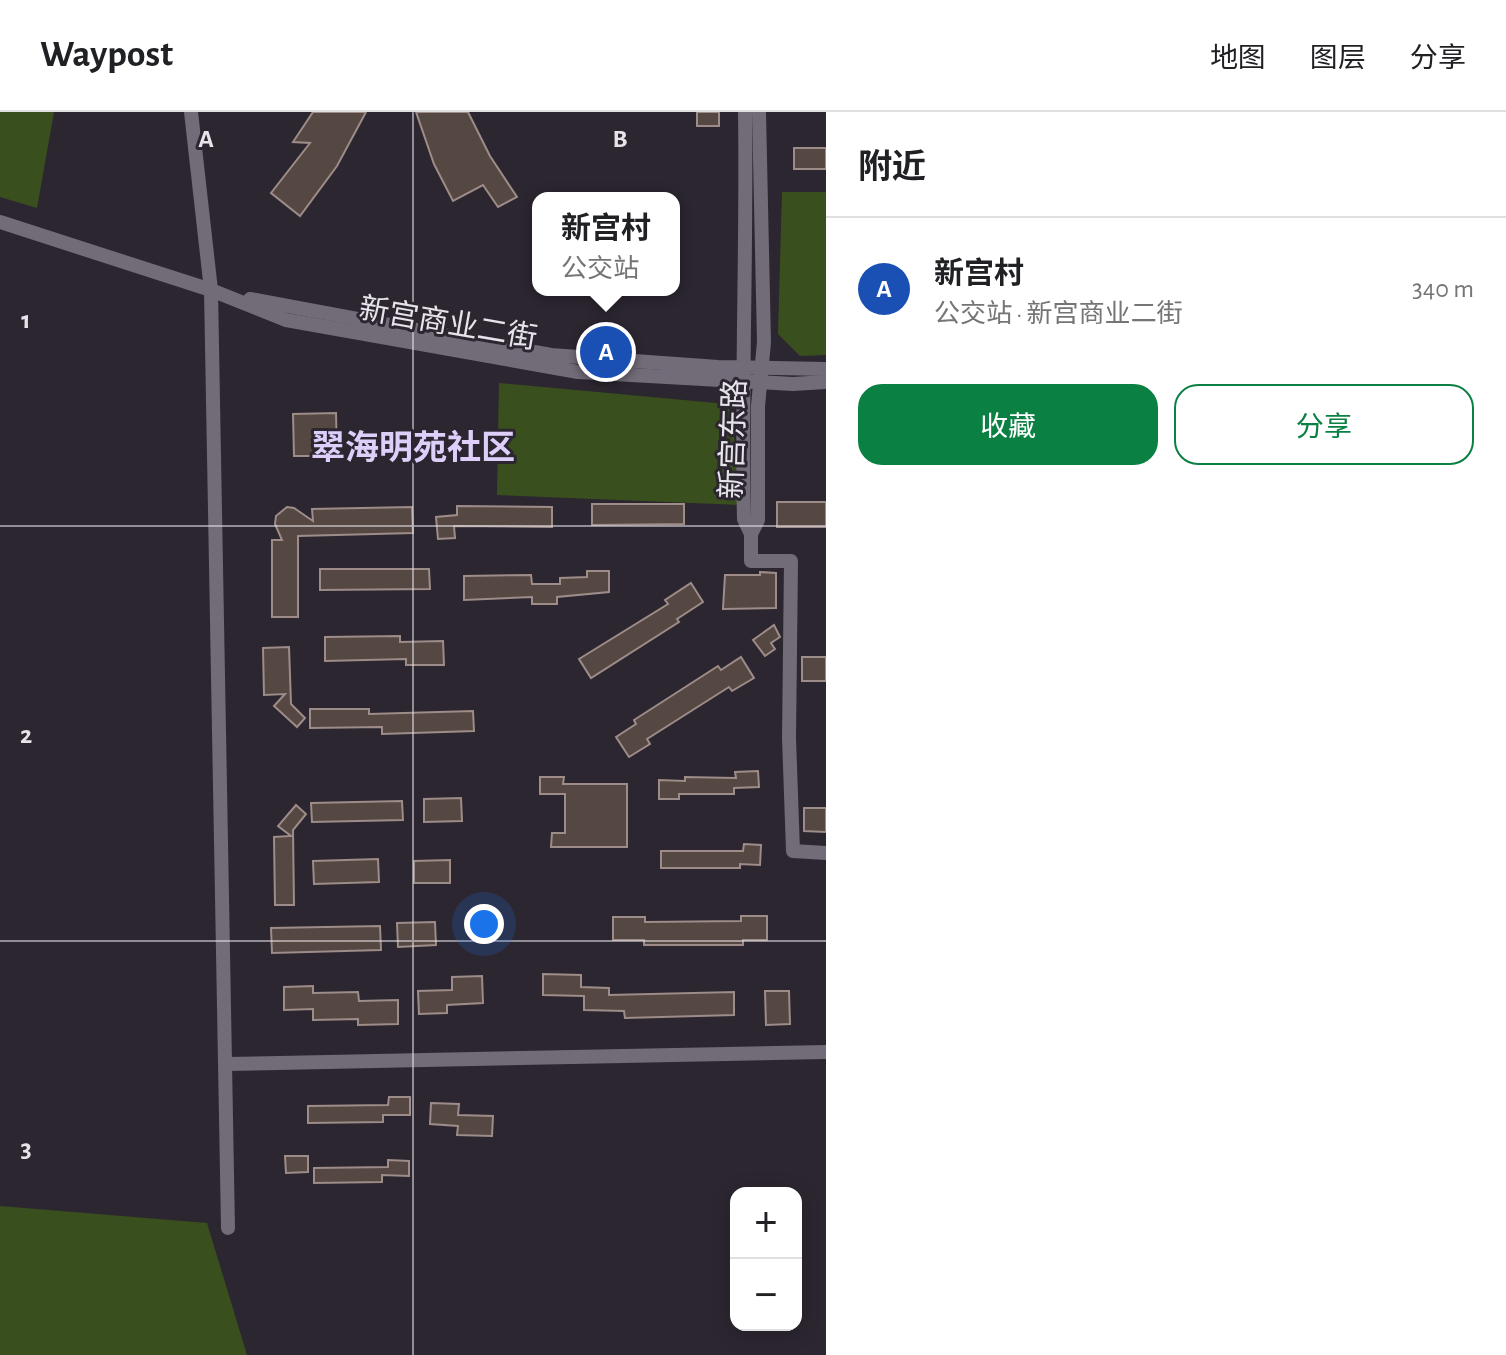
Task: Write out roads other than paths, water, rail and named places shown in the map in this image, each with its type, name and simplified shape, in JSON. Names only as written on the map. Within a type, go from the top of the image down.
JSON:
[{"type":"street","points":[[191,112],[211,290],[228,1228]]},
{"type":"street","name":"新宫东路","points":[[745,112],[744,519],[751,534]]},
{"type":"street","name":"新宫东路","points":[[751,534],[758,520],[764,342],[759,112]]},
{"type":"street","name":"新宫商业二街","points":[[0,222],[211,290],[286,320],[578,372],[743,375],[826,382]]},
{"type":"street","name":"新宫商业二街","points":[[761,376],[826,369]]},
{"type":"street","points":[[751,534],[751,561],[791,561],[789,738],[793,851],[826,853]]},
{"type":"street","points":[[226,1064],[826,1052]]},
{"type":"place","name":"新宫村","points":[[606,352]]},
{"type":"district","name":"翠海明苑社区","points":[[413,449]]}]
